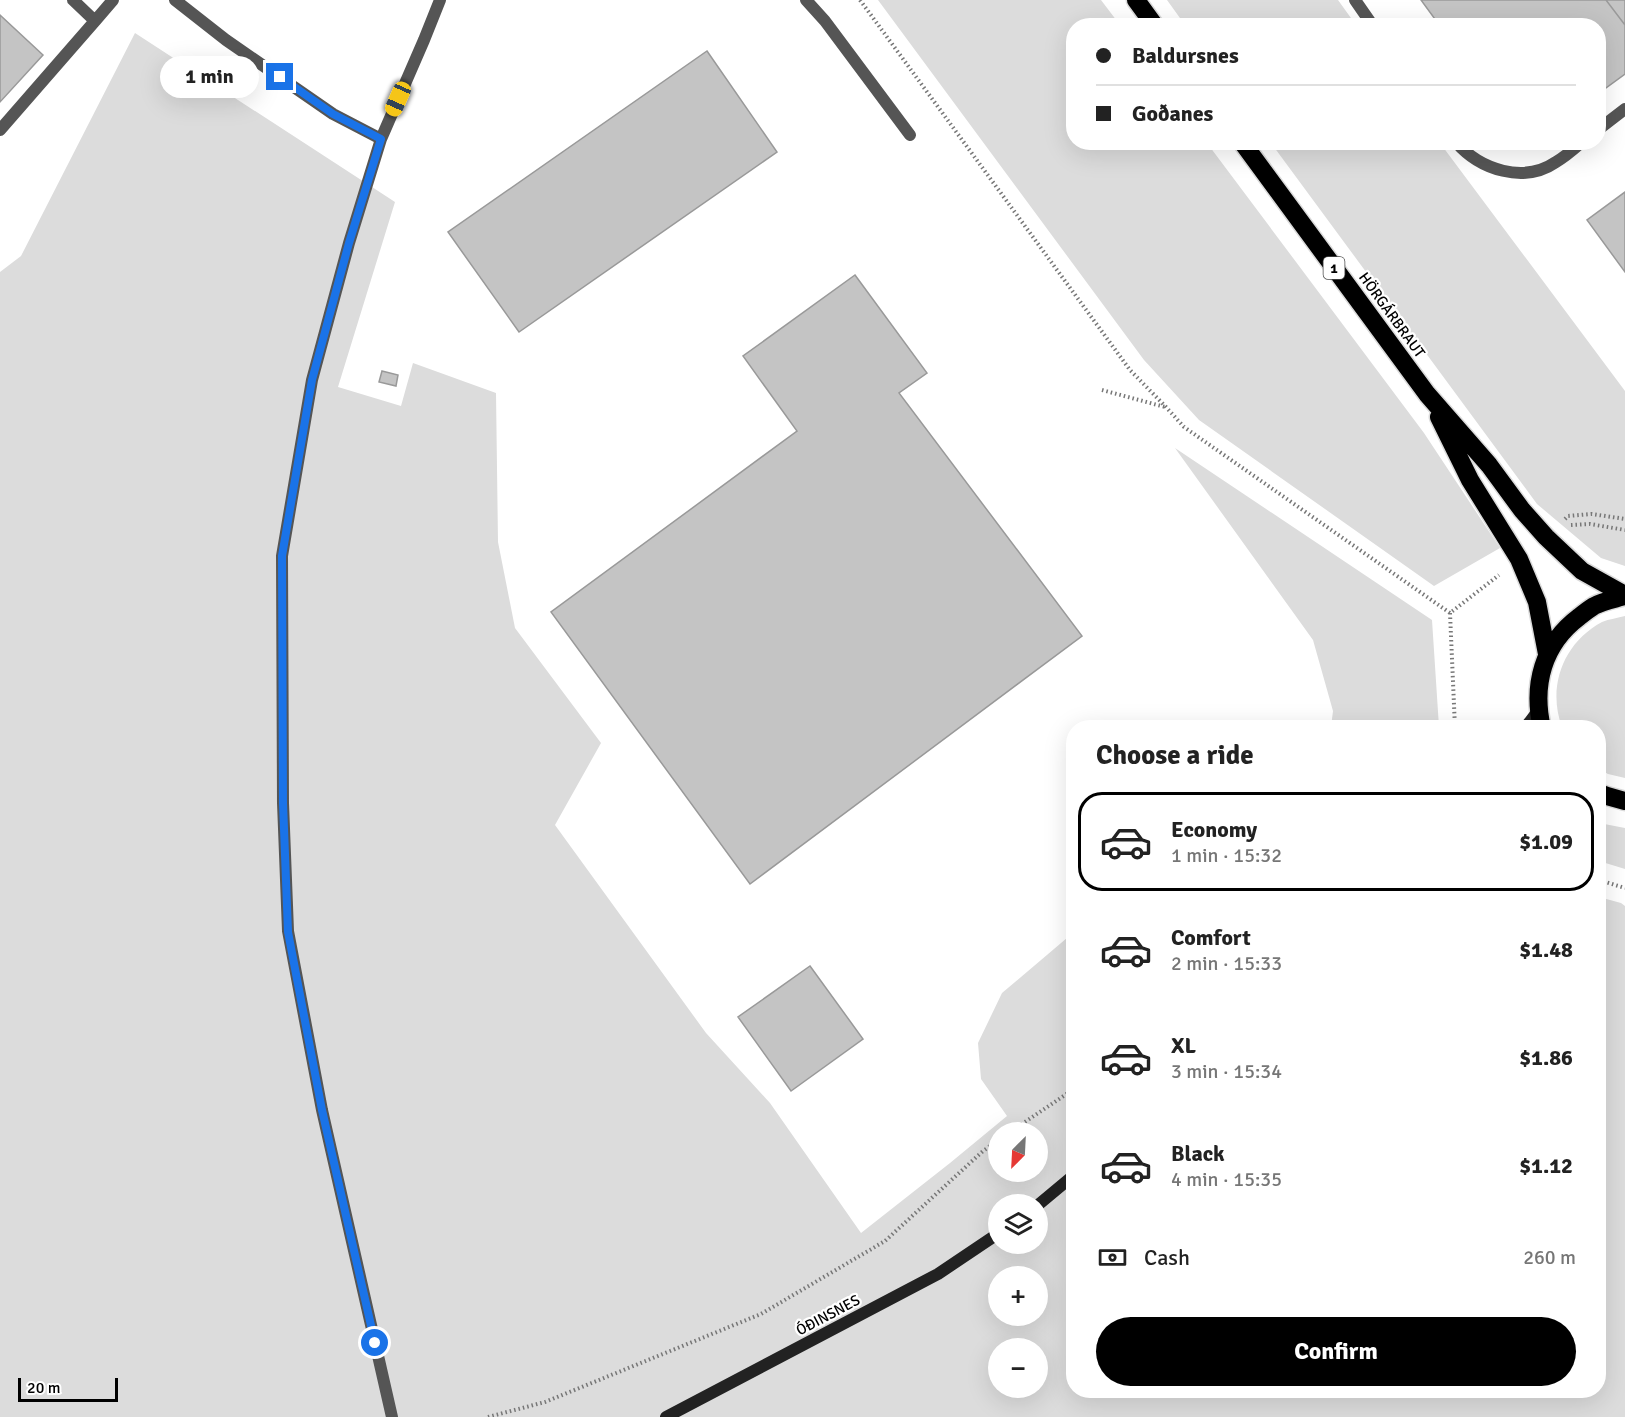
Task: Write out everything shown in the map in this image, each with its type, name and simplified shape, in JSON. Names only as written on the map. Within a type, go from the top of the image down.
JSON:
[{"type":"highway","points":[[1136,0],[1149,18]]},
{"type":"highway","name":"HÖRGÁRBRAUT","points":[[1248,150],[1427,394],[1489,465],[1522,510],[1546,537],[1582,571],[1625,596]]},
{"type":"highway","name":"HÖRGÁRBRAUT","points":[[1427,394],[1470,480],[1519,559],[1537,602],[1547,654]]},
{"type":"highway","name":"1","points":[[1540,719],[1538,692],[1547,654],[1567,626],[1594,606],[1625,596]]},
{"type":"highway","points":[[1606,796],[1625,801]]},
{"type":"street","points":[[73,0],[95,21]]},
{"type":"street","points":[[0,130],[113,0]]},
{"type":"street","points":[[175,0],[226,40],[333,114],[381,139]]},
{"type":"street","points":[[392,1417],[322,1110],[288,932],[283,803],[282,556],[312,380],[349,243],[381,139],[440,0]]},
{"type":"street","points":[[806,0],[825,21],[910,135]]},
{"type":"street","points":[[1354,0],[1367,18]]},
{"type":"street","points":[[1606,124],[1625,109]]},
{"type":"street","points":[[1462,150],[1492,168],[1524,173],[1540,170],[1555,163],[1572,150]]},
{"type":"street","points":[[1048,1197],[1066,1182]]},
{"type":"street","name":"ÓÐINSNES","points":[[666,1417],[938,1274],[988,1240]]},
{"type":"path","points":[[860,0],[1130,370],[1185,427],[1450,613]]},
{"type":"path","points":[[1102,390],[1166,407]]},
{"type":"path","points":[[1625,519],[1592,514],[1568,516],[1563,524],[1590,524],[1625,530]]},
{"type":"path","points":[[1450,613],[1500,574]]},
{"type":"path","points":[[1450,613],[1455,720]]},
{"type":"path","points":[[1606,882],[1625,888]]},
{"type":"path","points":[[1025,1122],[1066,1094]]},
{"type":"path","points":[[488,1417],[545,1402],[761,1314],[885,1241],[988,1148]]},
{"type":"shaded area","points":[[878,0],[1101,0],[1115,18],[1066,18],[1066,150],[1212,150],[1424,433],[1500,548],[1434,586],[1199,420],[1144,360]]},
{"type":"shaded area","points":[[1167,0],[1338,0],[1351,18],[1180,18]]},
{"type":"shaded area","points":[[135,33],[395,202],[338,387],[401,406],[413,363],[496,393],[498,542],[515,628],[601,743],[555,825],[706,1033],[770,1103],[861,1233],[988,1132],[988,1182],[1048,1182],[1048,1122],[1000,1122],[1007,1116],[981,1079],[978,1043],[1002,993],[1066,939],[1066,1398],[1606,1398],[1606,899],[1625,906],[1625,1417],[0,1417],[0,272],[21,256]]},
{"type":"shaded area","points":[[1276,150],[1445,150],[1625,391],[1625,566],[1601,558],[1537,504]]},
{"type":"shaded area","points":[[1175,448],[1432,620],[1439,720],[1332,720],[1333,711],[1313,640]]},
{"type":"shaded area","points":[[1625,616],[1625,778],[1606,773],[1606,720],[1560,720],[1556,697],[1562,667],[1568,654],[1588,631],[1608,620]]},
{"type":"shaded area","points":[[1606,824],[1625,828],[1625,869],[1606,863]]},
{"type":"building","points":[[1421,0],[1606,0],[1625,25],[1625,74],[1606,88],[1606,18],[1434,18]]},
{"type":"building","points":[[1606,0],[1625,0],[1625,25]]},
{"type":"building","points":[[0,15],[43,55],[0,102]]},
{"type":"building","points":[[707,51],[777,152],[519,332],[448,232]]},
{"type":"building","points":[[1625,192],[1625,272],[1587,220]]},
{"type":"building","points":[[855,275],[927,373],[899,393],[1082,636],[750,884],[551,612],[797,431],[743,356]]},
{"type":"building","points":[[382,371],[398,375],[396,386],[379,382]]},
{"type":"building","points":[[810,966],[863,1039],[791,1091],[738,1017]]},
{"type":"route","points":[[280,77],[333,114],[381,139],[349,243],[312,380],[282,556],[283,803],[288,932],[322,1110],[375,1343]]}]
